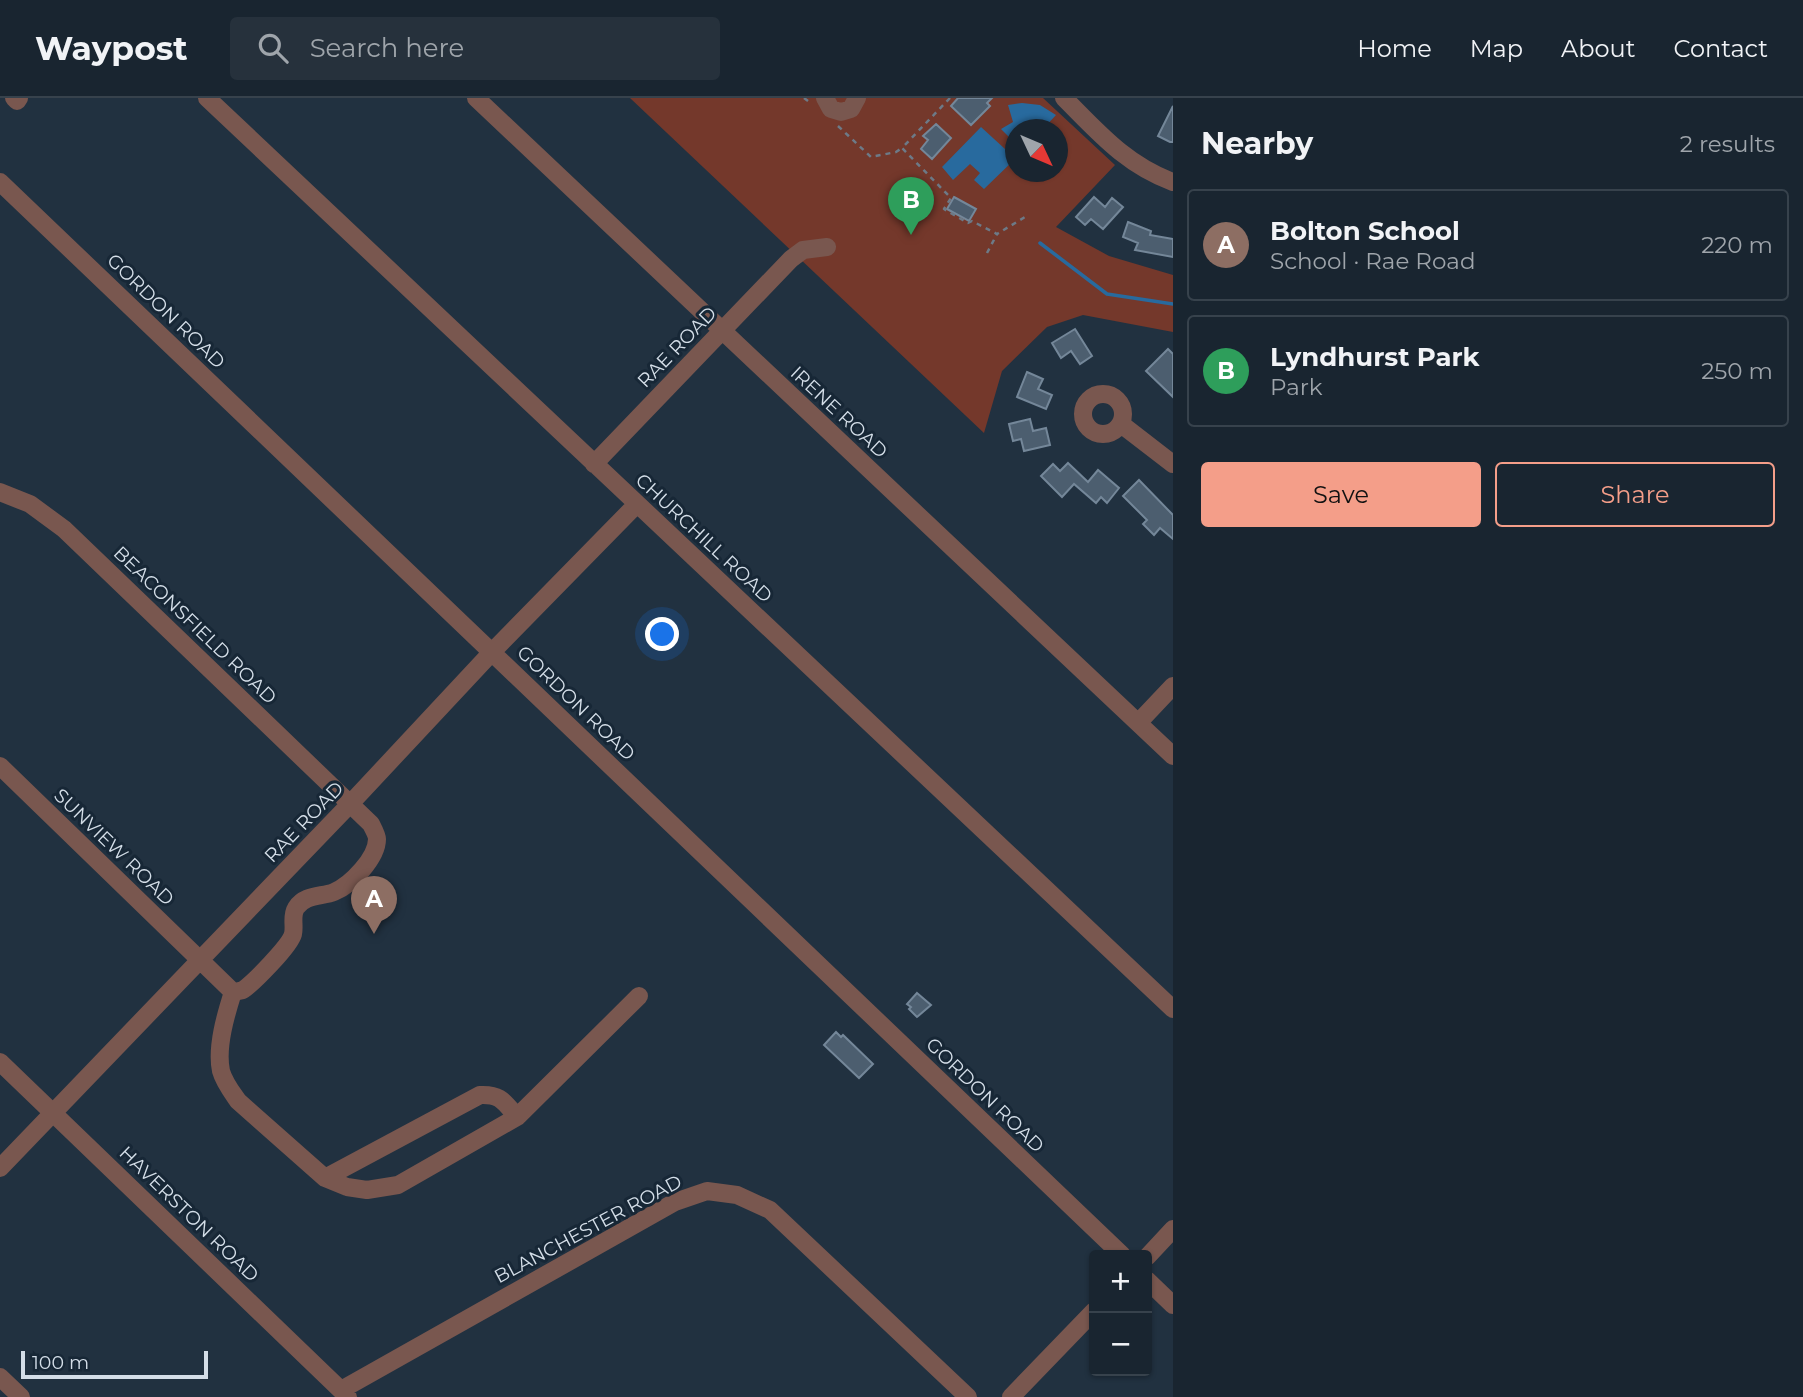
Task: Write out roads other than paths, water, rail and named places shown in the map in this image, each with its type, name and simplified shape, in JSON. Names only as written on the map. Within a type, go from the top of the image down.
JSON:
[{"type":"street","name":"CHURCHILL ROAD","points":[[207,98],[1173,1009]]},
{"type":"street","name":"IRENE ROAD","points":[[476,98],[1173,756]]},
{"type":"street","points":[[822,103],[841,112],[851,109],[857,98]]},
{"type":"street","points":[[1063,98],[1125,157],[1147,172],[1173,182]]},
{"type":"street","name":"GORDON ROAD","points":[[0,182],[1117,1250]]},
{"type":"street","name":"RAE ROAD","points":[[594,464],[791,259],[803,250],[827,247]]},
{"type":"street","points":[[1121,424],[1173,464]]},
{"type":"street","name":"BEACONSFIELD ROAD","points":[[0,492],[30,504],[64,529],[371,824],[377,838],[372,854],[354,877],[337,891],[308,898],[296,908],[293,934],[286,946],[241,991],[233,992]]},
{"type":"street","name":"RAE ROAD","points":[[0,1168],[351,804],[492,652],[637,504]]},
{"type":"street","points":[[1138,723],[1173,686]]},
{"type":"street","name":"SUNVIEW ROAD","points":[[0,766],[233,992]]},
{"type":"street","points":[[233,992],[223,1020],[221,1069],[238,1101],[325,1178],[347,1187],[367,1190],[398,1185],[517,1117],[639,996]]},
{"type":"street","name":"HAVERSTON ROAD","points":[[0,1062],[345,1394]]},
{"type":"street","points":[[325,1178],[480,1095],[494,1095],[517,1117]]},
{"type":"street","name":"BLANCHESTER ROAD","points":[[345,1394],[676,1202],[707,1191],[737,1195],[770,1210],[968,1397]]},
{"type":"street","points":[[1152,1251],[1173,1229]]},
{"type":"street","points":[[1152,1284],[1173,1305]]},
{"type":"street","points":[[1011,1397],[1092,1313]]},
{"type":"street","points":[[0,1377],[21,1397]]},
{"type":"water","points":[[1008,105],[1040,105],[1056,115],[1052,119],[1012,119]]},
{"type":"water","points":[[981,127],[1005,149],[1005,169],[984,189],[974,180],[980,173],[970,164],[953,180],[942,167]]},
{"type":"waterway","points":[[1040,243],[1107,294],[1173,304]]},
{"type":"place","name":"Lyndhurst Park","points":[[911,235]]},
{"type":"place","name":"Bolton School","points":[[374,934]]}]
